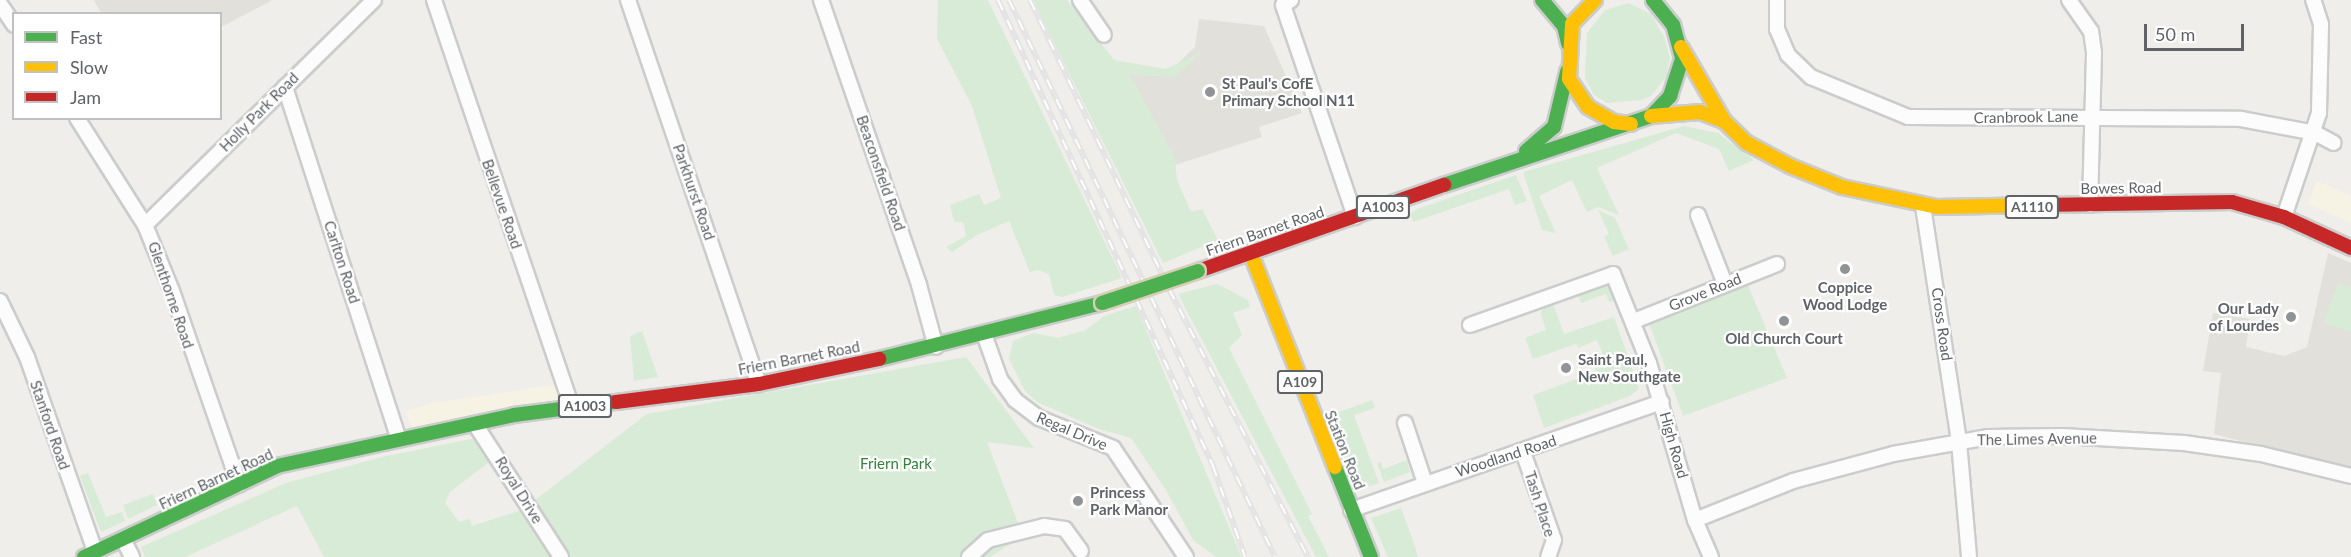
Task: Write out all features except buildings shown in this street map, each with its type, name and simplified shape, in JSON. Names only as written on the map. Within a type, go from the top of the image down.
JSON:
[{"type":"main road","points":[[1542,0],[1564,26],[1569,48]]},
{"type":"main road","points":[[1573,0],[1594,0]]},
{"type":"main road","name":"A1003","points":[[1594,0],[1576,16],[1567,68],[1573,90],[1588,107],[1614,122],[1631,124],[1651,116],[1676,86],[1681,47],[1673,25],[1670,0]]},
{"type":"main road","name":"A1003","points":[[1653,0],[1673,25]]},
{"type":"main road","name":"Bowes Road","points":[[1681,47],[1724,121]]},
{"type":"main road","name":"Friern Barnet Road","points":[[1515,158],[1544,140],[1554,126],[1567,68]]},
{"type":"main road","name":"Bowes Road","points":[[1651,116],[1700,112],[1724,121],[1762,152],[1816,178],[1923,206],[2090,205],[2210,200],[2251,206],[2284,217],[2351,248]]},
{"type":"main road","name":"Friern Barnet Road","points":[[90,554],[277,466],[398,437],[572,408],[759,384],[936,347],[1102,303],[1251,254],[1515,158],[1569,145],[1631,124]]},
{"type":"main road","name":"Station Road","points":[[1251,254],[1371,557]]},
{"type":"street","name":"Holly Park Road","points":[[145,225],[374,0]]},
{"type":"street","name":"Bellevue Road","points":[[434,0],[572,408]]},
{"type":"street","name":"Parkhurst Road","points":[[628,0],[759,384]]},
{"type":"street","name":"Beaconsfield Road","points":[[821,0],[919,285],[936,347]]},
{"type":"street","points":[[1080,0],[1104,35]]},
{"type":"street","name":"Cranbrook Lane","points":[[1777,0],[1777,29],[1788,55],[1811,77],[1908,117],[1995,120],[2092,116],[2241,119],[2315,133],[2334,143]]},
{"type":"street","points":[[2069,0],[2091,31],[2094,53],[2090,205]]},
{"type":"street","points":[[2284,217],[2315,133],[2322,77],[2321,24],[2313,0]]},
{"type":"street","points":[[1287,2],[1354,217]]},
{"type":"street","points":[[0,4],[12,22]]},
{"type":"street","name":"Carlton Road","points":[[285,87],[398,437]]},
{"type":"street","name":"Glenthorne Road","points":[[78,120],[145,225],[172,291],[239,485]]},
{"type":"street","name":"Cross Road","points":[[1923,206],[1959,442],[1969,557]]},
{"type":"street","points":[[1698,215],[1725,284]]},
{"type":"street","name":"Grove Road","points":[[1634,321],[1776,264]]},
{"type":"street","name":"High Road","points":[[1470,325],[1613,274],[1634,321],[1662,402],[1695,520],[1711,557]]},
{"type":"street","name":"Stanford Road","points":[[0,301],[27,357],[90,554]]},
{"type":"street","name":"Regal Drive","points":[[984,334],[1000,379],[1015,400],[1039,418],[1113,448],[1186,557]]},
{"type":"street","name":"Woodland Road","points":[[1351,510],[1662,402]]},
{"type":"street","points":[[1405,423],[1425,483]]},
{"type":"street","name":"Royal Drive","points":[[475,424],[561,557]]},
{"type":"street","name":"The Limes Avenue","points":[[1695,520],[1793,481],[1893,454],[1988,437],[2062,436],[2184,443],[2261,454],[2351,476]]},
{"type":"street","name":"Tash Place","points":[[1523,452],[1554,540],[1548,557]]},
{"type":"street","points":[[969,557],[988,540],[1044,526],[1065,529],[1081,551]]},
{"type":"street","points":[[123,539],[132,557]]},
{"type":"shaded area","points":[[94,0],[271,1],[222,26],[222,12],[100,12]]},
{"type":"shaded area","name":"St Paul's CofE Primary School N11","points":[[1199,19],[1264,26],[1302,113],[1259,127],[1262,137],[1169,167],[1112,67],[1170,71],[1195,47]]},
{"type":"shaded area","points":[[2317,181],[2351,196],[2351,223],[2308,204]]},
{"type":"shaded area","points":[[2328,253],[2351,263],[2351,470],[2214,434],[2221,373],[2203,371],[2213,313],[2250,319],[2246,347],[2284,356],[2307,347]]},
{"type":"shaded area","points":[[555,385],[559,402],[412,427],[406,411],[433,403]]},
{"type":"green space","points":[[938,0],[988,0],[1122,278],[1062,297],[1054,295],[1049,274],[1038,270],[1030,272],[1009,221],[977,235],[952,252],[946,247],[966,236],[963,222],[954,222],[950,205],[979,194],[984,205],[1001,198],[972,106],[937,39]]},
{"type":"green space","points":[[1033,0],[1067,0],[1114,60],[1166,69],[1202,52],[1175,77],[1130,75],[1175,158],[1177,180],[1191,212],[1202,209],[1218,240],[1163,263]]},
{"type":"green space","points":[[1629,3],[1651,14],[1664,37],[1670,58],[1666,77],[1651,96],[1641,100],[1607,103],[1594,95],[1585,78],[1587,33],[1605,10]]},
{"type":"green space","points":[[1684,126],[1718,133],[1754,160],[1729,171],[1719,149],[1676,133],[1597,168],[1619,215],[1598,207],[1587,212],[1572,180],[1539,196],[1556,233],[1542,230],[1523,172]]},
{"type":"green space","points":[[1516,175],[1527,201],[1515,205],[1509,189],[1413,222],[1410,214],[1417,209]]},
{"type":"green space","points":[[1598,210],[1615,218],[1629,249],[1613,256],[1604,237],[1609,234]]},
{"type":"green space","points":[[1744,276],[1787,378],[1683,416],[1645,312]]},
{"type":"green space","points":[[1608,278],[1615,300],[1609,302],[1606,294],[1581,303],[1578,295],[1553,304],[1564,334],[1614,317],[1639,389],[1630,396],[1544,428],[1533,395],[1596,372],[1594,365],[1605,360],[1597,340],[1578,348],[1576,344],[1533,359],[1525,338],[1546,330],[1541,314],[1543,303]]},
{"type":"green space","points":[[2338,283],[2351,287],[2351,332],[2324,323]]},
{"type":"green space","points":[[1217,284],[1248,300],[1250,307],[1233,313],[1242,335],[1229,348],[1312,514],[1308,516],[1329,557],[1316,557],[1178,294]]},
{"type":"green space","points":[[1136,306],[1241,557],[1216,557],[1193,540],[1166,490],[1131,438],[1099,429],[1037,402],[1025,391],[1009,359],[1013,341],[1033,333],[1058,338],[1086,330],[1104,316]]},
{"type":"green space","points":[[642,331],[658,377],[634,381],[630,336]]},
{"type":"green space","name":"Friern Park","points":[[966,357],[1034,448],[987,442],[1023,536],[990,557],[324,557],[297,506],[185,557],[145,557],[141,547],[286,483],[382,457],[476,438],[491,453],[488,463],[450,492],[445,503],[459,522],[470,519],[472,526],[522,510],[647,414]]},
{"type":"green space","points":[[1372,400],[1375,408],[1354,415],[1379,483],[1363,489],[1356,486],[1328,416]]},
{"type":"green space","points":[[1407,460],[1410,472],[1384,482],[1377,463],[1381,462],[1383,469]]},
{"type":"green space","points":[[88,473],[106,517],[122,512],[125,521],[101,532],[80,476]]},
{"type":"green space","points":[[153,494],[157,505],[128,519],[123,505]]},
{"type":"green space","points":[[1401,508],[1418,557],[1388,557],[1371,518]]},
{"type":"railway","points":[[998,0],[1213,466],[1245,557]]},
{"type":"railway","points":[[1009,0],[1275,557]]},
{"type":"railway","points":[[1030,0],[1169,289],[1308,557]]},
{"type":"traffic: fast","points":[[1542,0],[1564,26],[1568,44]]},
{"type":"traffic: fast","points":[[1444,185],[1651,116],[1670,96],[1682,58],[1673,25],[1653,0]]},
{"type":"traffic: fast","points":[[1526,151],[1554,127],[1567,72]]},
{"type":"traffic: fast","points":[[1102,303],[1198,271]]},
{"type":"traffic: fast","points":[[879,359],[1102,303]]},
{"type":"traffic: fast","points":[[84,557],[277,466],[514,415],[616,402]]},
{"type":"traffic: fast","points":[[1335,467],[1371,557]]},
{"type":"traffic: slow","points":[[1595,0],[1572,24],[1569,79],[1588,107],[1614,122],[1631,124]]},
{"type":"traffic: slow","points":[[1681,47],[1724,121],[1747,143],[1790,166],[1842,187],[1937,207],[2041,205]]},
{"type":"traffic: slow","points":[[1651,116],[1700,112],[1724,121]]},
{"type":"traffic: slow","points":[[1251,254],[1335,467]]},
{"type":"traffic: jam","points":[[1198,271],[1444,185]]},
{"type":"traffic: jam","points":[[2041,205],[2232,202],[2284,217],[2351,248]]},
{"type":"traffic: jam","points":[[616,402],[759,384],[879,359]]},
{"type":"place","name":"St Paul's CofE Primary School N11","points":[[1210,92]]},
{"type":"place","name":"Coppice Wood Lodge","points":[[1845,269]]},
{"type":"place","name":"Our Lady of Lourdes","points":[[2291,317]]},
{"type":"place","name":"Old Church Court","points":[[1784,321]]},
{"type":"place","name":"Saint Paul, New Southgate","points":[[1566,368]]},
{"type":"place","name":"Princess Park Manor","points":[[1078,501]]}]
